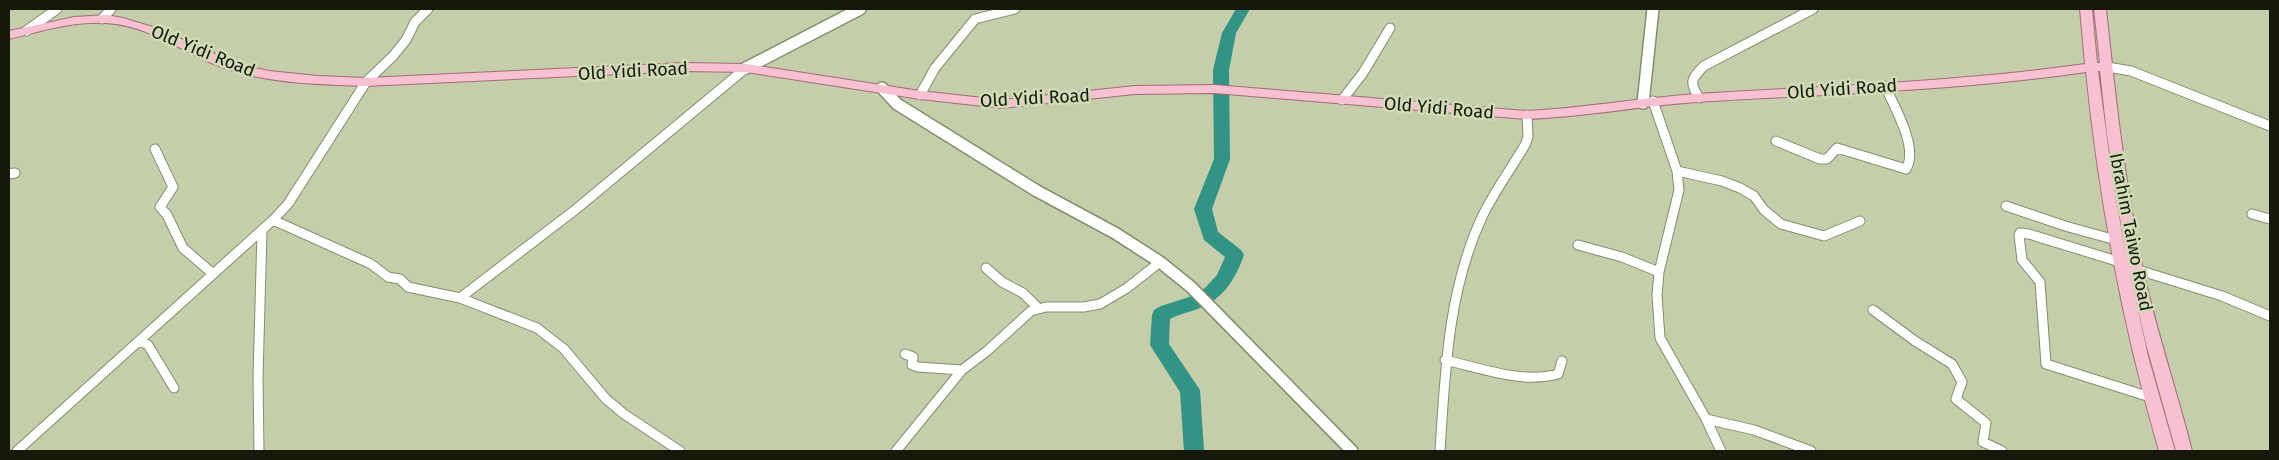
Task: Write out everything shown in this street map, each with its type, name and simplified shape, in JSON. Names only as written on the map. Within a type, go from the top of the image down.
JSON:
[{"type":"main road","name":"Ibrahim Taiwo Road","points":[[2086,9],[2098,136],[2120,262],[2136,337],[2167,451]]},
{"type":"main road","name":"Ibrahim Taiwo Road","points":[[2100,9],[2112,135],[2136,269],[2153,344],[2184,451]]},
{"type":"main road","name":"Old Yidi Road","points":[[9,35],[74,20],[102,19],[140,26],[238,69],[274,76],[366,82],[684,67],[746,68],[920,95],[1001,104],[1135,90],[1215,89],[1527,115],[1699,98],[2043,74],[2107,72]]},
{"type":"street","points":[[26,31],[57,9]]},
{"type":"street","points":[[102,19],[111,9]]},
{"type":"street","points":[[17,451],[140,341],[212,273],[262,231],[288,204],[366,82],[406,40],[415,22],[428,9]]},
{"type":"street","points":[[460,298],[576,210],[649,146],[746,68],[860,9]]},
{"type":"street","points":[[920,95],[935,68],[974,19],[1014,9]]},
{"type":"street","points":[[1654,9],[1648,102],[1677,171],[1679,190],[1659,272],[1657,295],[1660,338],[1706,419],[1721,451]]},
{"type":"street","points":[[1699,98],[1692,87],[1693,77],[1704,66],[1813,9]]},
{"type":"street","points":[[1342,100],[1363,73],[1390,28]]},
{"type":"street","points":[[2107,72],[2121,69],[2148,77],[2270,126]]},
{"type":"street","points":[[1776,141],[1820,159],[1827,159],[1837,148],[1851,150],[1897,168],[1906,168],[1909,164],[1907,133],[1885,86]]},
{"type":"street","points":[[882,88],[897,104],[1037,191],[1115,233],[1160,262],[1191,287],[1352,451]]},
{"type":"street","points":[[1440,451],[1445,360],[1458,283],[1481,219],[1525,145],[1528,137],[1527,115]]},
{"type":"street","points":[[155,150],[158,152],[159,159],[173,187],[171,194],[165,198],[160,207],[168,215],[173,231],[181,245],[212,273]]},
{"type":"street","points":[[1677,171],[1722,181],[1740,188],[1754,196],[1764,210],[1781,224],[1824,236],[1860,221]]},
{"type":"street","points":[[2006,206],[2065,226],[2116,240]]},
{"type":"street","points":[[2252,214],[2270,219]]},
{"type":"street","points":[[273,220],[371,264],[388,277],[400,279],[408,287],[460,298],[537,328],[564,349],[606,399],[624,414],[680,451]]},
{"type":"street","points":[[259,451],[258,378],[262,231]]},
{"type":"street","points":[[2120,262],[2028,234],[2020,233],[2019,235],[2021,259],[2040,282],[2043,322],[2041,336],[2046,364],[2078,376],[2117,384],[2152,398]]},
{"type":"street","points":[[1578,245],[1622,257],[1659,272]]},
{"type":"street","points":[[896,451],[962,370],[987,351],[1031,311],[1038,308],[1093,306],[1118,294],[1160,262]]},
{"type":"street","points":[[986,268],[1002,282],[1023,292],[1038,308]]},
{"type":"street","points":[[2136,269],[2222,296],[2270,316]]},
{"type":"street","points":[[1873,310],[1952,364],[1953,369],[1962,382],[1956,399],[1986,423],[1983,442],[2002,451]]},
{"type":"street","points":[[140,341],[148,345],[174,388]]},
{"type":"street","points":[[905,354],[913,357],[912,365],[924,369],[942,367],[962,370]]},
{"type":"street","points":[[1445,360],[1491,370],[1548,378],[1558,374],[1562,361]]},
{"type":"street","points":[[1706,419],[1754,430],[1811,451]]},
{"type":"waterway","points":[[1194,451],[1190,390],[1159,345],[1161,315],[1196,302],[1211,293],[1223,280],[1235,255],[1210,235],[1203,209],[1222,159],[1221,70],[1229,33],[1243,9]]}]
